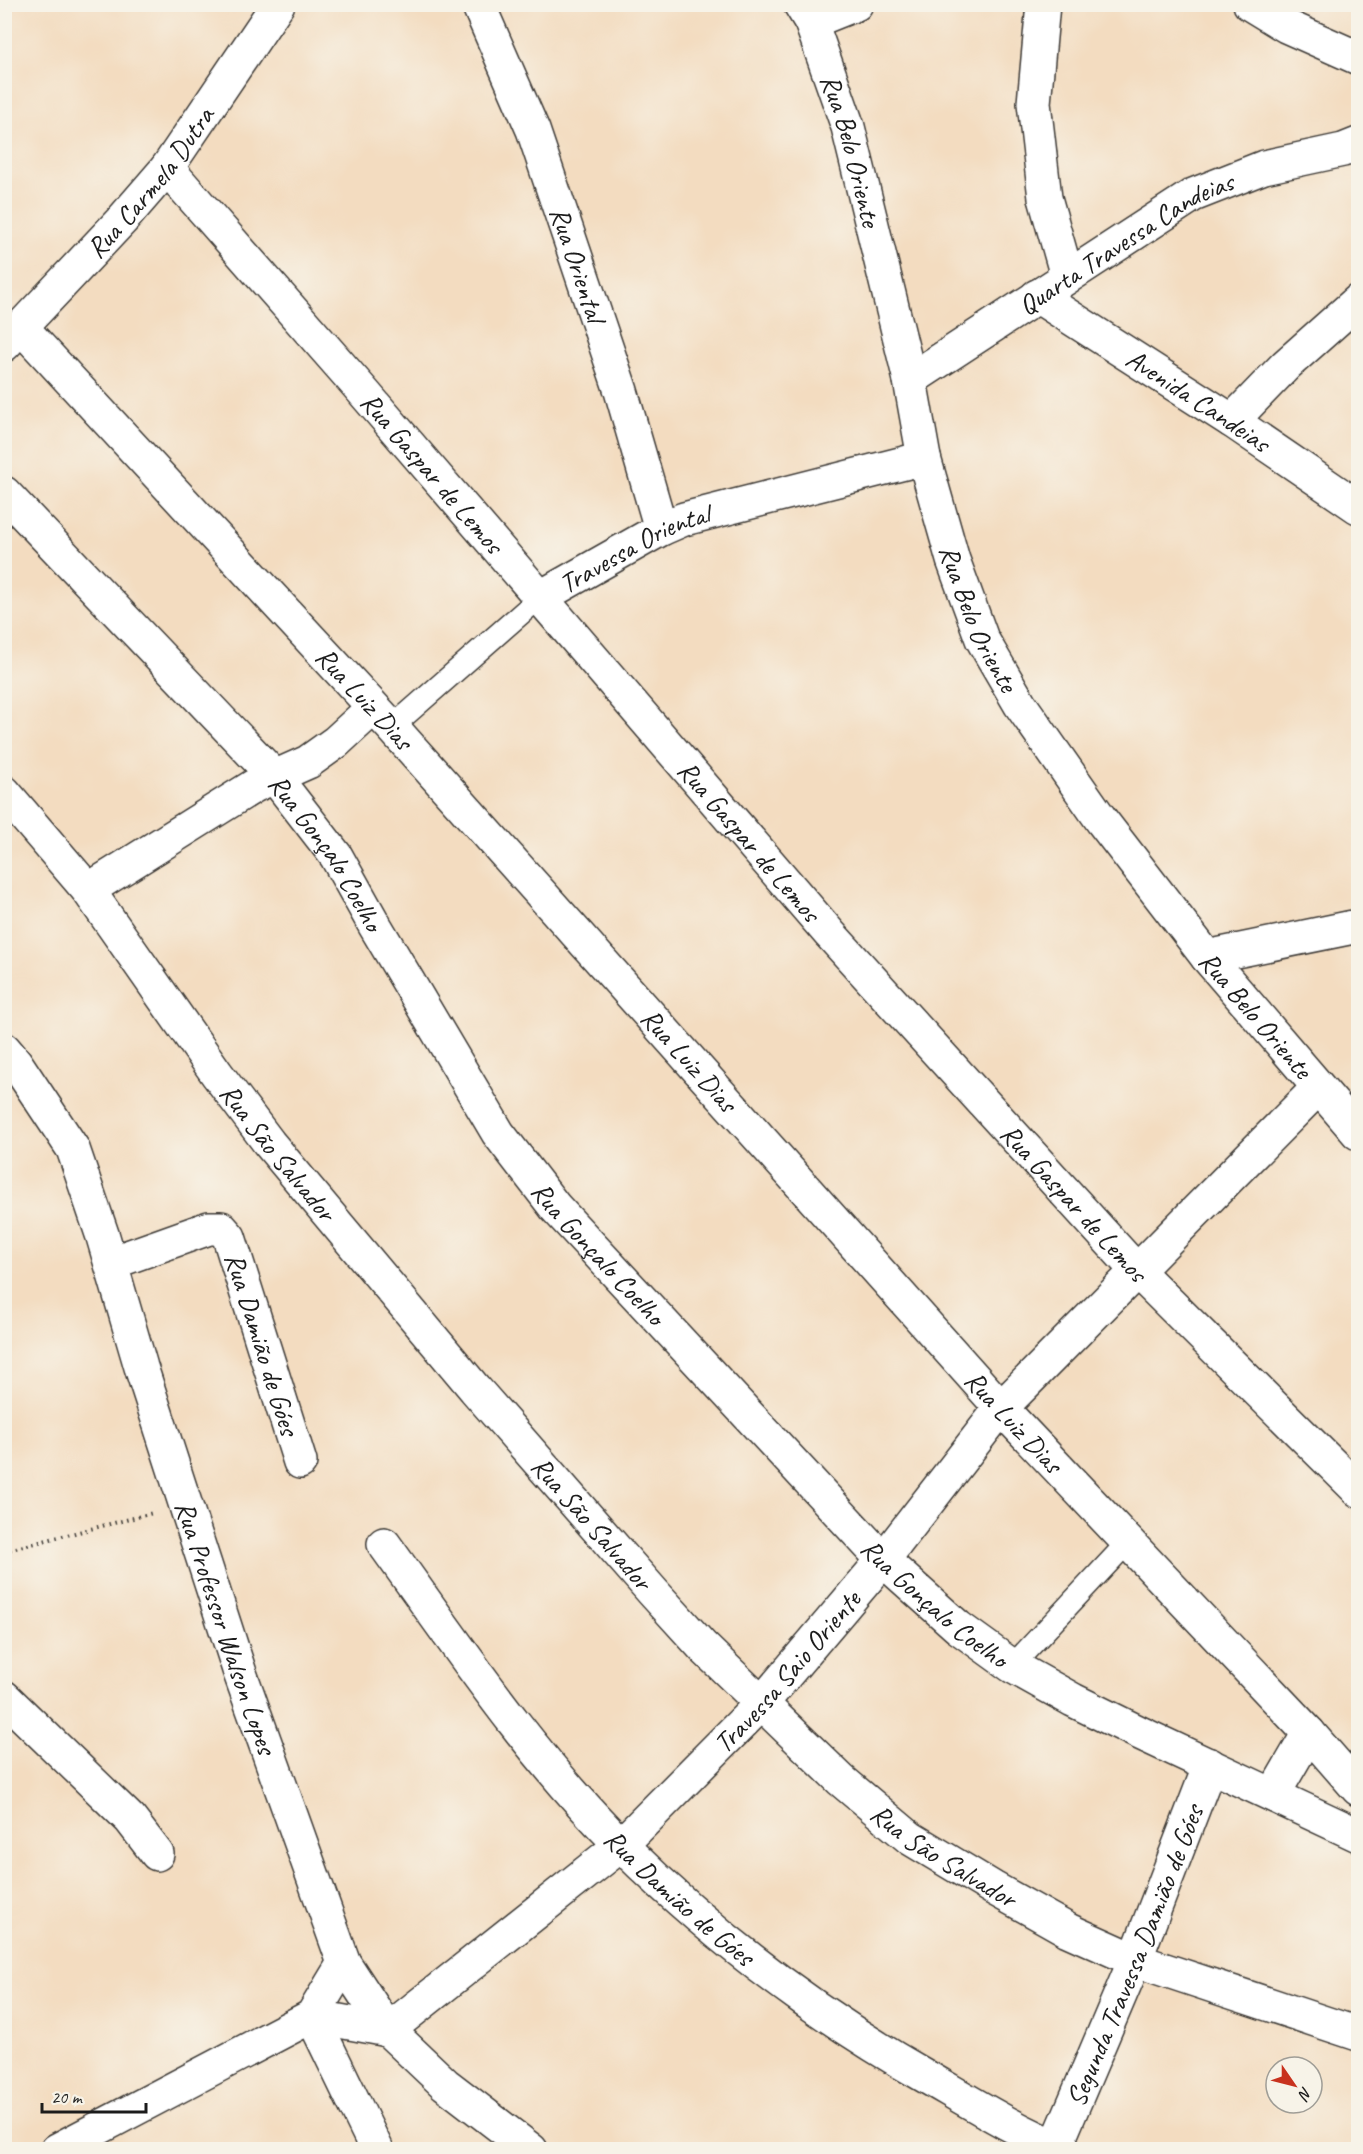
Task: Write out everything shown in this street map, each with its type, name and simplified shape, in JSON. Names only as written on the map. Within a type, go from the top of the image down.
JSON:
[{"type":"street","name":"Rua Carmela Dutra","points":[[13,336],[122,220],[167,168],[278,4]]},
{"type":"street","name":"Rua Oriental","points":[[478,4],[537,141],[621,391],[662,529]]},
{"type":"street","points":[[806,14],[856,4]]},
{"type":"street","points":[[1043,4],[1034,103],[1045,198],[1067,276]]},
{"type":"street","points":[[1250,4],[1286,26],[1359,58]]},
{"type":"street","name":"Rua Belo Oriente","points":[[806,14],[848,128],[910,380],[924,458],[953,560],[982,639],[1020,704],[1102,821],[1207,957],[1359,1133]]},
{"type":"street","name":"Quarta Travessa Candeias","points":[[910,380],[1193,195],[1264,166],[1344,150],[1359,144]]},
{"type":"street","name":"Rua Gaspar de Lemos","points":[[167,168],[830,934],[1137,1271],[1359,1490]]},
{"type":"street","name":"Avenida Candeias","points":[[1037,296],[1232,421],[1359,507]]},
{"type":"street","points":[[1232,421],[1286,365],[1359,301]]},
{"type":"street","name":"Rua Luiz Dias","points":[[13,336],[383,718],[1001,1408],[1309,1733],[1359,1790]]},
{"type":"street","name":"Travessa Oriental","points":[[539,598],[684,519],[924,458]]},
{"type":"street","name":"Rua Gonçalo Coelho","points":[[4,493],[274,777],[336,856],[498,1133],[555,1207],[883,1560],[958,1627],[1012,1666],[1073,1700],[1359,1835]]},
{"type":"street","name":"Travessa Oriental","points":[[88,890],[254,786],[308,762],[336,742],[383,718]]},
{"type":"street","name":"Rua São Salvador","points":[[4,792],[88,890],[217,1074],[284,1161],[467,1380],[703,1647],[841,1780],[910,1838],[1068,1930],[1135,1960],[1359,2034]]},
{"type":"street","points":[[1207,957],[1359,926]]},
{"type":"street","name":"Rua Professor Walson Lopes","points":[[4,1049],[16,1063],[73,1149],[240,1673],[344,1963],[388,2031],[445,2084],[531,2150]]},
{"type":"street","name":"Travessa Saio Oriente","points":[[388,2031],[621,1845],[761,1704],[883,1560],[1001,1408],[1318,1088]]},
{"type":"street","name":"Rua Damião de Góes","points":[[111,1263],[209,1228],[221,1228],[229,1237],[300,1462]]},
{"type":"street","name":"Rua Damião de Góes","points":[[384,1544],[501,1706],[561,1779],[621,1845],[686,1906],[719,1935],[807,2003],[892,2058],[988,2112],[1060,2148]]},
{"type":"street","points":[[4,1697],[130,1819],[157,1854]]},
{"type":"street","points":[[1273,1796],[1309,1733]]},
{"type":"street","name":"Segunda Travessa Damião de Góes","points":[[1060,2148],[1210,1766]]},
{"type":"street","points":[[57,2150],[312,2016],[344,1963]]},
{"type":"street","points":[[312,2016],[388,2031]]},
{"type":"street","points":[[312,2016],[377,2150]]},
{"type":"lane","name":"Travessa Oriental","points":[[383,718],[539,598]]},
{"type":"lane","points":[[1012,1666],[1127,1543]]},
{"type":"path","points":[[4,1551],[185,1505]]}]
